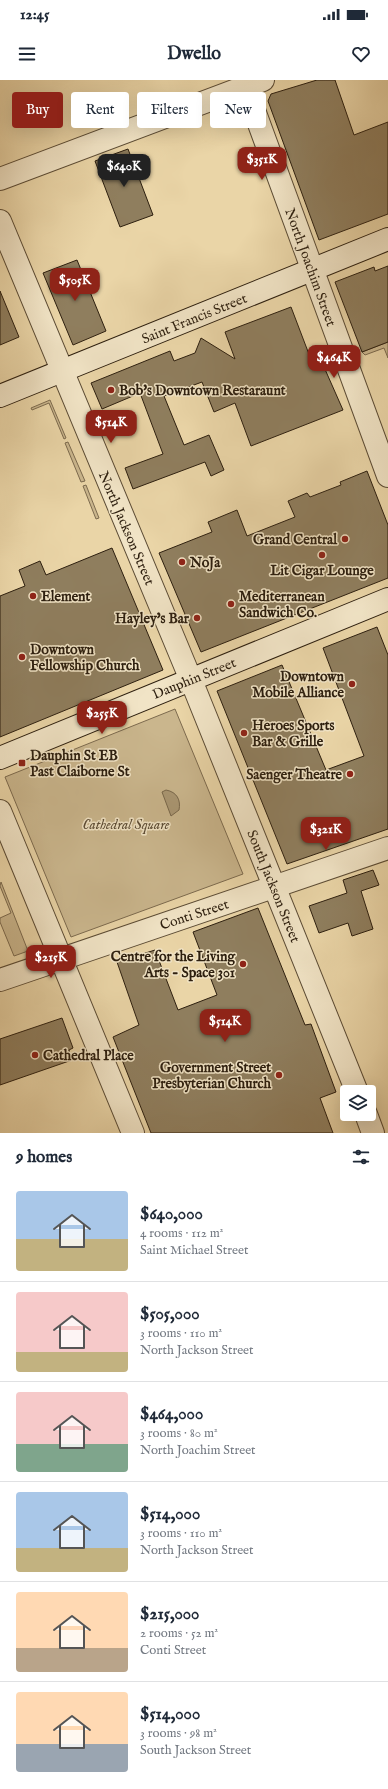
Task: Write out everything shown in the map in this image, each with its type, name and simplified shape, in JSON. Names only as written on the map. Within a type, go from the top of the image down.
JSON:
[{"type":"street","points":[[0,179],[250,82]]},
{"type":"street","name":"North Joachim Street","points":[[250,82],[312,270],[388,476]]},
{"type":"street","name":"North Jackson Street","points":[[0,221],[191,680]]},
{"type":"street","name":"Saint Francis Street","points":[[0,396],[388,239]]},
{"type":"street","name":"Dauphin Street","points":[[0,758],[388,599]]},
{"type":"street","name":"South Jackson Street","points":[[191,680],[354,1085]]},
{"type":"street","points":[[0,811],[133,1133]]},
{"type":"street","name":"Conti Street","points":[[0,980],[388,848]]},
{"type":"street","points":[[369,1121],[373,1133]]},
{"type":"green space","points":[[388,342],[388,358],[384,348],[365,355],[362,352]]},
{"type":"green space","points":[[50,400],[66,438],[64,439],[49,403],[32,410],[31,408]]},
{"type":"green space","points":[[68,442],[85,481],[81,482],[65,443]]},
{"type":"green space","points":[[86,485],[99,518],[96,519],[83,486]]},
{"type":"green space","name":"Cathedral Square","points":[[175,709],[243,874],[71,937],[5,777]]},
{"type":"green space","points":[[1,882],[28,951],[14,956],[0,922],[0,918],[11,913],[0,886]]},
{"type":"shaded area","points":[[166,790],[173,793],[179,800],[179,810],[171,816],[162,792]]},
{"type":"building","points":[[317,80],[335,80],[354,135],[388,122],[388,214],[319,240],[268,101],[271,94]]},
{"type":"building","points":[[128,149],[153,215],[120,227],[95,161]]},
{"type":"building","points":[[77,260],[106,331],[73,345],[43,273]]},
{"type":"building","points":[[388,266],[388,342],[362,352],[335,282],[374,267],[375,271]]},
{"type":"building","points":[[0,291],[19,337],[0,345]]},
{"type":"building","points":[[291,307],[315,370],[324,367],[343,410],[251,446],[235,403],[214,412],[202,382],[164,396],[184,445],[209,435],[224,470],[211,476],[205,462],[133,489],[125,468],[163,454],[140,393],[102,409],[91,383],[170,351],[174,361],[195,353],[201,338],[235,359],[225,332]]},
{"type":"building","points":[[367,471],[388,525],[388,578],[201,652],[159,553],[212,532],[208,522],[237,510],[247,536],[295,517],[288,501],[307,493],[310,497],[341,485],[340,482]]},
{"type":"building","points":[[112,548],[163,670],[0,737],[0,596],[25,586],[19,570],[40,561],[46,575]]},
{"type":"building","points":[[377,627],[388,655],[388,829],[287,864],[217,691],[282,665],[326,770],[364,756],[323,648]]},
{"type":"building","points":[[373,870],[379,885],[361,891],[373,929],[352,936],[348,923],[319,933],[309,906],[347,893],[343,880]]},
{"type":"building","points":[[258,908],[305,1025],[311,1024],[336,1092],[320,1098],[333,1133],[151,1133],[113,1037],[139,1025],[117,962],[155,950],[178,1010],[217,995],[193,932]]},
{"type":"building","name":"Cathedral Place","points":[[62,1018],[73,1048],[69,1050],[72,1060],[0,1085],[0,1039]]},
{"type":"place","name":"Bob's Downtown Restaraunt","points":[[111,390]]},
{"type":"place","name":"Grand Central","points":[[345,539]]},
{"type":"place","name":"Lit Cigar Lounge","points":[[322,555]]},
{"type":"place","name":"NoJa","points":[[182,562]]},
{"type":"place","name":"Element","points":[[33,596]]},
{"type":"place","name":"Mediterranean Sandwich Co.","points":[[231,604]]},
{"type":"place","name":"Hayley's Bar","points":[[197,618]]},
{"type":"place","name":"Downtown Fellowship Church","points":[[22,657]]},
{"type":"place","name":"Downtown Mobile Alliance","points":[[352,684]]},
{"type":"place","name":"Heroes Sports Bar & Grille","points":[[244,733]]},
{"type":"place","name":"Dauphin St EB Past Claiborne St","points":[[22,763]]},
{"type":"place","name":"Saenger Theatre","points":[[350,774]]},
{"type":"place","name":"Centre for the Living Arts - Space 301","points":[[243,964]]},
{"type":"place","name":"Cathedral Place","points":[[35,1055]]},
{"type":"place","name":"Government Street Presbyterian Church","points":[[279,1075]]}]
